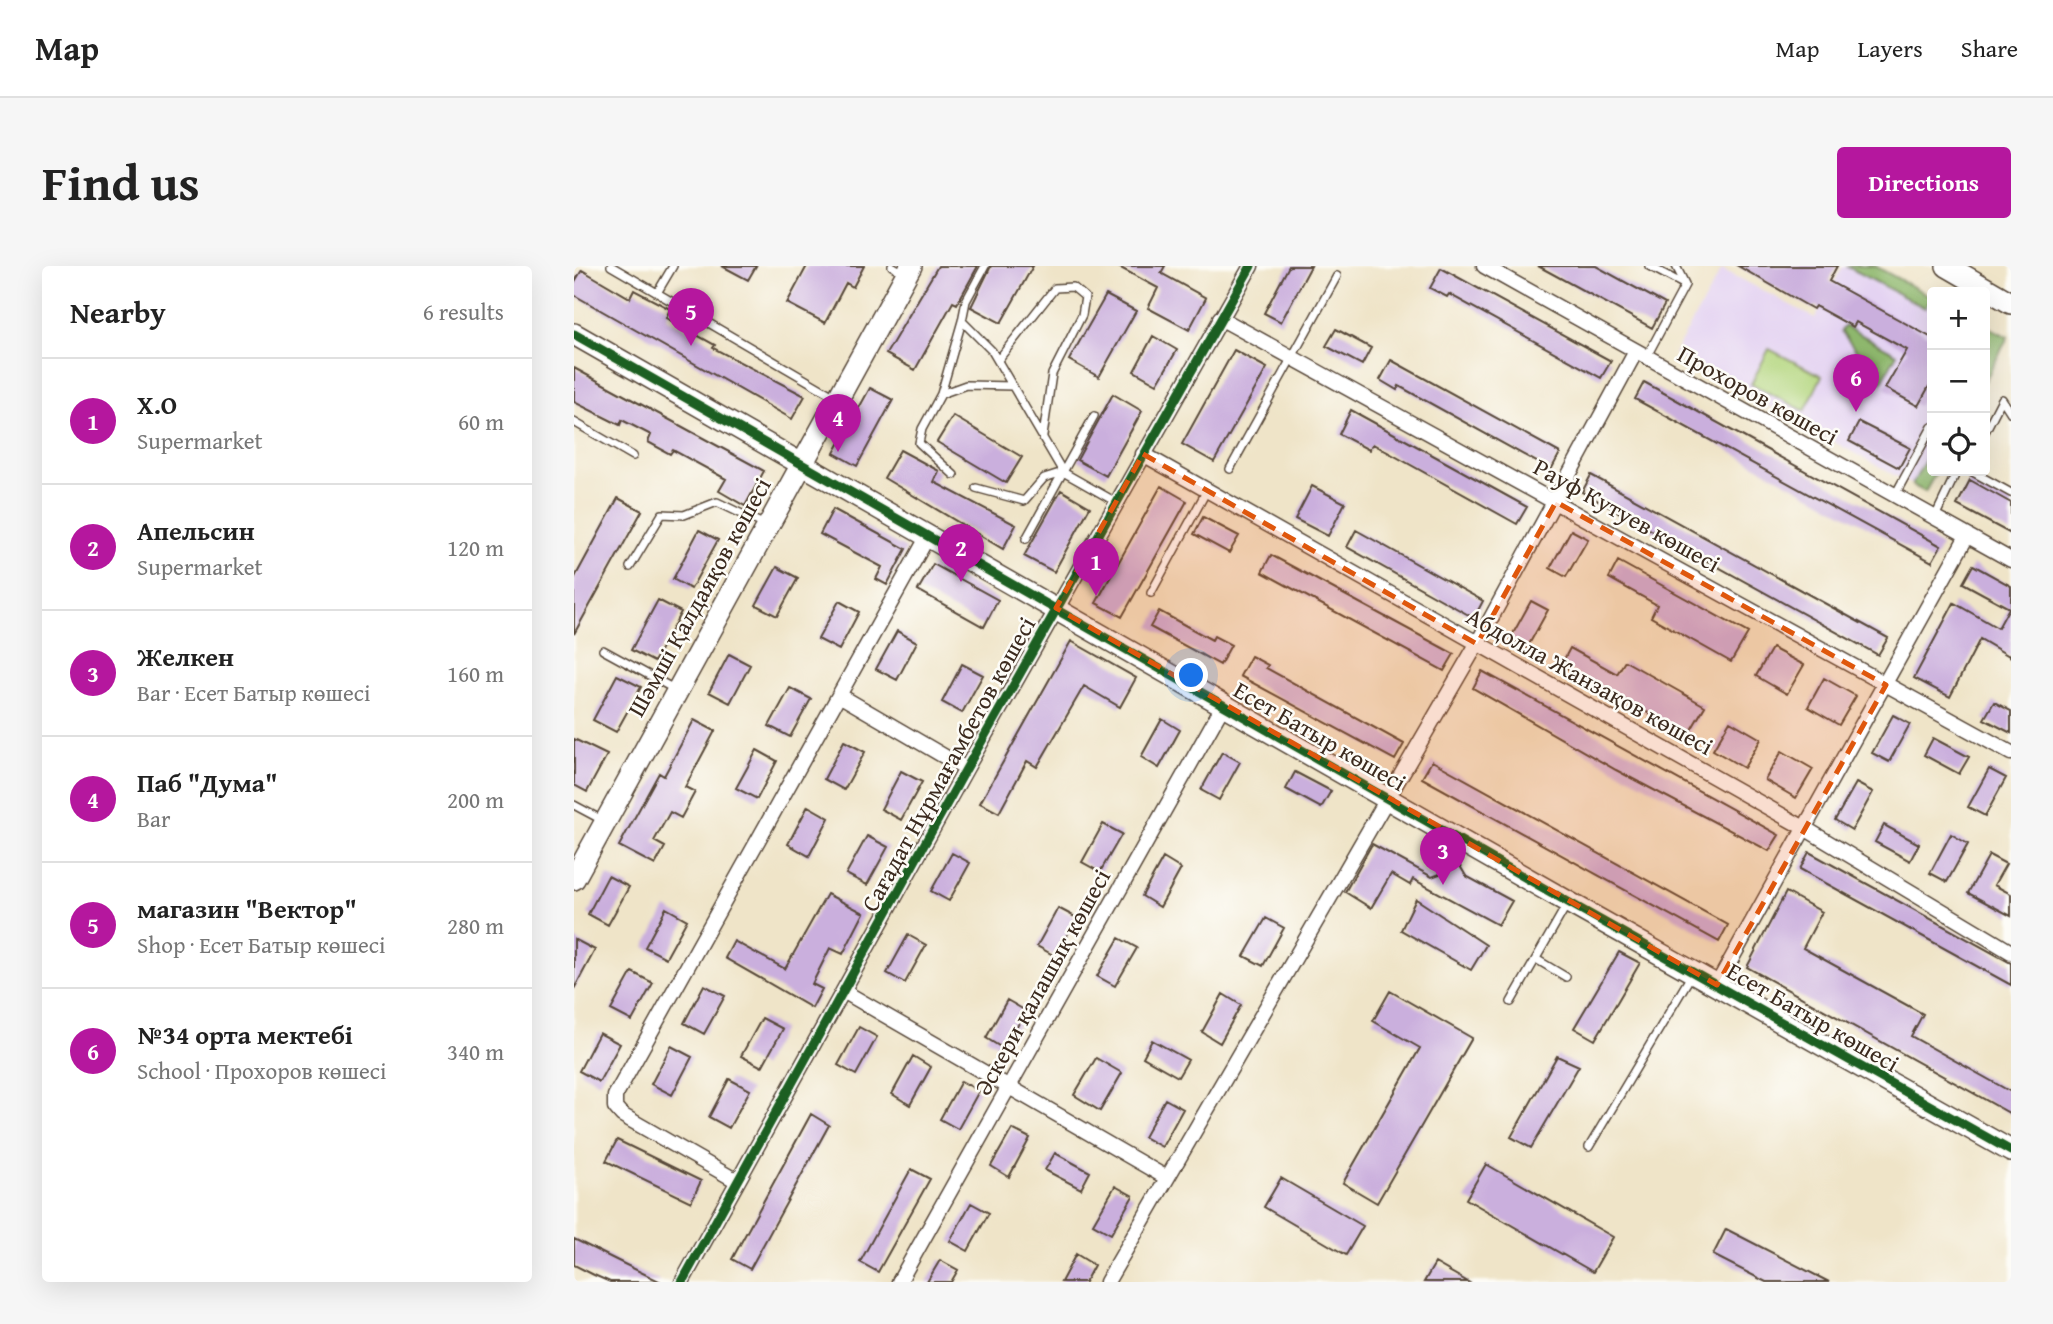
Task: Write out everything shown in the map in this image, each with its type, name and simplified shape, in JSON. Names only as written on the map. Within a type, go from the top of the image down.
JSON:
[{"type":"street","name":"Сағадат Нұрмағамбетов көшесі","points":[[682,1282],[1056,608],[1251,266]]},
{"type":"street","name":"Прохоров көшесі","points":[[1484,266],[1640,356],[2011,560]]},
{"type":"street","points":[[1947,266],[2011,303]]},
{"type":"street","name":"Шәмші Қалдаяқов көшесі","points":[[574,879],[838,399],[903,269]]},
{"type":"street","name":"Рауф Кутуев көшесі","points":[[1220,318],[2011,753]]},
{"type":"street","name":"Есет Батыр көшесі","points":[[574,334],[1568,902],[2011,1151]]},
{"type":"street","points":[[1107,1282],[1390,798],[1640,356]]},
{"type":"street","name":"Абдолла Жанзақов көшесі","points":[[1143,454],[1806,829],[2011,951]]},
{"type":"street","points":[[737,1181],[622,1115],[615,1107],[615,1096],[928,536]]},
{"type":"street","points":[[1717,985],[1968,536]]},
{"type":"street","points":[[839,695],[966,769]]},
{"type":"street","name":"Әскери қалашық көшесі","points":[[899,1282],[1224,704]]},
{"type":"street","points":[[843,991],[1167,1178]]},
{"type":"lane","points":[[611,266],[838,399]]},
{"type":"lane","points":[[657,293],[673,266]]},
{"type":"lane","points":[[954,475],[919,443],[922,429],[941,394],[967,301],[985,266]]},
{"type":"lane","points":[[1649,266],[1685,285]]},
{"type":"lane","points":[[1676,266],[1685,285]]},
{"type":"lane","points":[[1230,469],[1337,276]]},
{"type":"lane","points":[[1640,356],[1685,285]]},
{"type":"lane","points":[[998,360],[1055,288],[1073,287],[1085,297],[1082,315],[1052,374],[1043,436]]},
{"type":"lane","points":[[962,321],[998,360],[1063,472],[1116,502]]},
{"type":"lane","points":[[941,394],[966,385],[1013,386]]},
{"type":"lane","points":[[1990,422],[2002,398],[2011,413]]},
{"type":"lane","points":[[1026,539],[1094,416]]},
{"type":"lane","points":[[574,422],[633,456]]},
{"type":"lane","points":[[1895,496],[1927,436]]},
{"type":"lane","points":[[976,488],[1024,501],[1044,478],[1063,472]]},
{"type":"lane","points":[[1934,518],[1955,476]]},
{"type":"lane","points":[[1980,476],[2011,493]]},
{"type":"lane","points":[[1151,593],[1206,492]]},
{"type":"lane","points":[[630,567],[663,514],[684,515],[717,502],[768,526]]},
{"type":"lane","points":[[603,650],[677,691]]},
{"type":"lane","points":[[574,805],[606,822]]},
{"type":"lane","points":[[1511,1002],[1568,902]]},
{"type":"lane","points":[[1536,959],[1566,977]]},
{"type":"lane","points":[[1589,1147],[1694,971]]},
{"type":"highlighted area","points":[[1143,454],[1477,644],[1556,502],[1886,685],[1717,985],[1056,608]]},
{"type":"shaded area","points":[[1843,266],[1875,266],[1927,294],[1927,476],[1934,476],[1925,492],[1674,354],[1722,269],[1815,318]]},
{"type":"green space","points":[[1846,266],[1875,266],[1927,294],[1925,308]]},
{"type":"green space","points":[[1845,326],[1897,354],[1881,383],[1841,331]]},
{"type":"green space","points":[[1990,328],[2008,337],[1990,371]]},
{"type":"green space","points":[[1769,349],[1822,376],[1805,411],[1751,384]]},
{"type":"green space","points":[[1927,456],[1927,476],[1934,476],[1925,492],[1912,485]]},
{"type":"building","points":[[722,266],[756,266],[748,280]]},
{"type":"building","points":[[807,266],[864,266],[853,287],[846,283],[825,323],[787,303]]},
{"type":"building","points":[[938,266],[978,266],[957,304],[953,302],[915,370],[886,354]]},
{"type":"building","points":[[991,266],[1033,266],[1001,323],[971,307]]},
{"type":"building","points":[[1117,266],[1165,266],[1161,273],[1206,298],[1189,330],[1148,308],[1158,288]]},
{"type":"building","points":[[1289,266],[1311,266],[1281,322],[1264,313]]},
{"type":"building","points":[[1538,266],[1596,266],[1665,304],[1652,328]]},
{"type":"building","points":[[1738,266],[1837,266],[1829,281],[1927,335],[1927,390],[1918,406],[1885,388],[1907,350],[1856,322],[1853,327],[1815,306],[1813,309]]},
{"type":"building","points":[[1441,268],[1611,361],[1601,378],[1449,294],[1447,297],[1430,288]]},
{"type":"building","points":[[582,270],[630,298],[634,290],[670,309],[666,318],[715,345],[713,348],[805,396],[792,419],[574,295],[574,283]]},
{"type":"building","points":[[1106,295],[1136,311],[1099,377],[1069,360]]},
{"type":"building","points":[[1336,329],[1371,348],[1362,365],[1326,346]]},
{"type":"building","points":[[1153,336],[1177,350],[1157,384],[1134,371]]},
{"type":"building","points":[[1234,350],[1267,368],[1214,462],[1182,444]]},
{"type":"building","points":[[1391,360],[1560,453],[1551,470],[1399,386],[1397,390],[1380,380]]},
{"type":"building","points":[[574,368],[764,471],[745,506],[719,491],[726,479],[673,450],[670,454],[648,442],[651,435],[622,420],[620,425],[574,402]]},
{"type":"building","points":[[1644,382],[1941,546],[1932,562],[1635,399]]},
{"type":"building","points":[[870,388],[893,400],[857,466],[834,453]]},
{"type":"building","points":[[1113,394],[1142,411],[1106,476],[1077,460]]},
{"type":"building","points":[[1351,410],[1527,507],[1517,524],[1373,444],[1369,450],[1339,434]]},
{"type":"building","points":[[953,416],[1022,457],[1006,483],[937,442]]},
{"type":"building","points":[[1859,422],[1910,448],[1899,468],[1849,441]]},
{"type":"building","points":[[900,450],[939,471],[934,482],[1016,525],[1003,549],[884,478]]},
{"type":"building","points":[[1591,475],[1888,638],[1878,655],[1582,492]]},
{"type":"building","points":[[1970,480],[2011,503],[2011,534],[1957,505]]},
{"type":"building","points":[[1161,486],[1187,501],[1122,617],[1096,603]]},
{"type":"building","points":[[1312,486],[1345,503],[1328,536],[1295,519]]},
{"type":"building","points":[[1061,490],[1090,507],[1054,572],[1024,556]]},
{"type":"building","points":[[618,498],[642,511],[574,634],[574,579]]},
{"type":"building","points":[[833,509],[906,549],[887,585],[876,579],[882,567],[820,534]]},
{"type":"building","points":[[1203,517],[1239,536],[1229,553],[1194,534]]},
{"type":"building","points":[[699,530],[718,540],[691,589],[673,579]]},
{"type":"building","points":[[1356,530],[1483,601],[1474,618],[1347,547]]},
{"type":"building","points":[[1571,530],[1588,539],[1566,577],[1550,568]]},
{"type":"building","points":[[1271,555],[1454,654],[1444,671],[1262,572]]},
{"type":"building","points":[[1618,561],[1748,633],[1731,662],[1651,617],[1657,605],[1609,578]]},
{"type":"building","points":[[933,564],[998,600],[984,627],[918,590]]},
{"type":"building","points":[[1973,565],[2011,586],[2011,657],[1980,639],[1950,697],[1914,678],[1954,603],[1998,628],[2009,608],[1963,583]]},
{"type":"building","points":[[777,567],[798,578],[777,616],[756,605]]},
{"type":"building","points":[[658,600],[681,612],[654,662],[631,650]]},
{"type":"building","points":[[839,601],[859,612],[839,650],[818,639]]},
{"type":"building","points":[[1531,601],[1548,610],[1527,648],[1510,639]]},
{"type":"building","points":[[1159,611],[1212,640],[1214,636],[1231,645],[1220,665],[1150,627]]},
{"type":"building","points":[[897,631],[917,642],[897,680],[876,669]]},
{"type":"building","points":[[1071,641],[1136,678],[1120,707],[1084,686],[1037,767],[1027,761],[999,813],[980,803]]},
{"type":"building","points":[[1570,648],[1617,674],[1625,661],[1705,706],[1688,735],[1561,665]]},
{"type":"building","points":[[1772,648],[1804,665],[1787,694],[1756,676]]},
{"type":"building","points":[[729,654],[750,665],[730,703],[709,692]]},
{"type":"building","points":[[1251,656],[1268,665],[1266,668],[1404,744],[1395,760],[1240,676]]},
{"type":"building","points":[[962,664],[983,675],[962,713],[942,702]]},
{"type":"building","points":[[1482,671],[1779,835],[1769,851],[1616,770],[1473,688]]},
{"type":"building","points":[[617,675],[641,687],[616,732],[593,720]]},
{"type":"building","points":[[1824,678],[1856,696],[1839,725],[1808,707]]},
{"type":"building","points":[[790,688],[811,699],[790,737],[769,726]]},
{"type":"building","points":[[1994,702],[2011,711],[2011,733],[1984,719]]},
{"type":"building","points":[[1893,715],[1910,724],[1889,762],[1872,753]]},
{"type":"building","points":[[1162,719],[1180,730],[1159,768],[1141,757]]},
{"type":"building","points":[[694,720],[715,731],[685,787],[695,792],[681,818],[670,812],[654,841],[665,847],[655,865],[619,846],[659,773],[664,776]]},
{"type":"building","points":[[1730,721],[1761,739],[1744,768],[1713,750]]},
{"type":"building","points":[[1933,738],[1969,757],[1959,774],[1924,755]]},
{"type":"building","points":[[574,739],[607,755],[587,792],[574,785]]},
{"type":"building","points":[[844,741],[865,752],[844,790],[824,779]]},
{"type":"building","points":[[757,750],[777,761],[757,799],[736,788]]},
{"type":"building","points":[[1782,751],[1813,769],[1796,798],[1765,780]]},
{"type":"building","points":[[1222,752],[1240,762],[1219,800],[1201,790]]},
{"type":"building","points":[[1432,761],[1728,925],[1719,942],[1422,778]]},
{"type":"building","points":[[1989,769],[2006,778],[1985,816],[1968,807]]},
{"type":"building","points":[[901,771],[922,782],[901,820],[881,809]]},
{"type":"building","points":[[1295,772],[1331,791],[1321,808],[1286,789]]},
{"type":"building","points":[[1856,783],[1873,792],[1852,830],[1835,820]]},
{"type":"building","points":[[808,806],[829,818],[809,856],[788,844]]},
{"type":"building","points":[[1103,824],[1122,834],[1100,872],[1082,862]]},
{"type":"building","points":[[1884,825],[1919,844],[1910,861],[1875,842]]},
{"type":"building","points":[[1951,834],[1968,844],[1947,882],[1930,873]]},
{"type":"building","points":[[867,836],[888,847],[867,885],[846,874]]},
{"type":"building","points":[[1372,844],[1432,877],[1440,874],[1448,865],[1460,866],[1466,876],[1512,901],[1498,925],[1413,879],[1410,885],[1391,874],[1371,908],[1345,892]]},
{"type":"building","points":[[1809,852],[2011,963],[2011,985],[1800,869]]},
{"type":"building","points":[[952,853],[970,863],[949,901],[931,891]]},
{"type":"building","points":[[1989,855],[2006,864],[1994,885],[2011,894],[2011,916],[1968,893]]},
{"type":"building","points":[[1163,858],[1181,869],[1160,907],[1142,896]]},
{"type":"building","points":[[608,876],[629,887],[608,925],[588,914]]},
{"type":"building","points":[[1786,892],[1822,912],[1803,948],[1923,1014],[1911,1036],[2011,1092],[2011,1114],[1747,967]]},
{"type":"building","points":[[827,894],[864,913],[843,954],[830,948],[812,984],[822,989],[812,1008],[725,958],[734,941],[785,969]]},
{"type":"building","points":[[1416,899],[1486,945],[1471,970],[1401,930]]},
{"type":"building","points":[[666,908],[687,920],[666,958],[645,947]]},
{"type":"building","points":[[1058,908],[1077,918],[1055,956],[1037,946]]},
{"type":"building","points":[[1266,918],[1284,928],[1263,966],[1244,956]]},
{"type":"building","points":[[908,935],[926,945],[905,983],[887,973]]},
{"type":"building","points":[[1119,938],[1137,948],[1115,986],[1097,976]]},
{"type":"building","points":[[574,939],[595,950],[574,989]]},
{"type":"building","points":[[1619,952],[1640,963],[1595,1040],[1574,1028]]},
{"type":"building","points":[[632,972],[653,983],[632,1021],[611,1010]]},
{"type":"building","points":[[704,985],[725,996],[704,1034],[684,1023]]},
{"type":"building","points":[[1390,991],[1472,1038],[1377,1203],[1343,1183],[1420,1048],[1373,1021]]},
{"type":"building","points":[[1223,994],[1241,1005],[1220,1043],[1202,1032]]},
{"type":"building","points":[[1007,1000],[1026,1011],[1004,1049],[986,1038]]},
{"type":"building","points":[[762,1018],[783,1029],[762,1067],[741,1056]]},
{"type":"building","points":[[859,1027],[877,1037],[856,1075],[838,1065]]},
{"type":"building","points":[[599,1033],[620,1044],[599,1082],[579,1071]]},
{"type":"building","points":[[1152,1040],[1188,1060],[1178,1077],[1143,1057]]},
{"type":"building","points":[[671,1046],[692,1057],[672,1095],[651,1084]]},
{"type":"building","points":[[913,1056],[931,1067],[910,1105],[892,1094]]},
{"type":"building","points":[[1557,1056],[1579,1066],[1531,1148],[1511,1137]]},
{"type":"building","points":[[1096,1058],[1122,1073],[1100,1111],[1074,1095]]},
{"type":"building","points":[[729,1079],[750,1090],[729,1128],[709,1117]]},
{"type":"building","points":[[961,1081],[979,1091],[958,1129],[940,1119]]},
{"type":"building","points":[[1165,1099],[1183,1109],[1162,1147],[1144,1137]]},
{"type":"building","points":[[811,1114],[829,1125],[750,1269],[732,1259]]},
{"type":"building","points":[[1012,1129],[1030,1138],[1009,1177],[991,1166]]},
{"type":"building","points":[[617,1140],[701,1181],[691,1202],[606,1161]]},
{"type":"building","points":[[1055,1153],[1090,1172],[1081,1189],[1045,1170]]},
{"type":"building","points":[[1486,1164],[1613,1237],[1593,1272],[1466,1199]]},
{"type":"building","points":[[911,1169],[930,1179],[878,1272],[860,1262]]},
{"type":"building","points":[[1281,1178],[1363,1226],[1346,1255],[1264,1207]]},
{"type":"building","points":[[1115,1186],[1133,1196],[1111,1234],[1093,1224]]},
{"type":"building","points":[[971,1203],[989,1213],[968,1251],[950,1241]]},
{"type":"building","points":[[1726,1229],[1829,1282],[1766,1282],[1713,1255]]},
{"type":"building","points":[[574,1239],[661,1282],[610,1282],[594,1275],[574,1265]]},
{"type":"building","points":[[1076,1254],[1094,1265],[1085,1282],[1061,1282]]},
{"type":"building","points":[[940,1260],[958,1270],[951,1282],[927,1282]]},
{"type":"building","points":[[1435,1263],[1468,1282],[1424,1282]]},
{"type":"cycle path","points":[[682,1282],[966,769],[1251,266]]},
{"type":"cycle path","points":[[574,334],[1568,902],[2011,1151]]},
{"type":"place","name":"магазин \"Вектор\"","points":[[691,346]]},
{"type":"place","name":"№34 орта мектебі","points":[[1856,412]]},
{"type":"place","name":"Паб \"Дума\"","points":[[838,452]]},
{"type":"place","name":"Апельсин","points":[[961,582]]},
{"type":"place","name":"X.O","points":[[1096,596]]},
{"type":"place","name":"Желкен","points":[[1443,885]]}]
